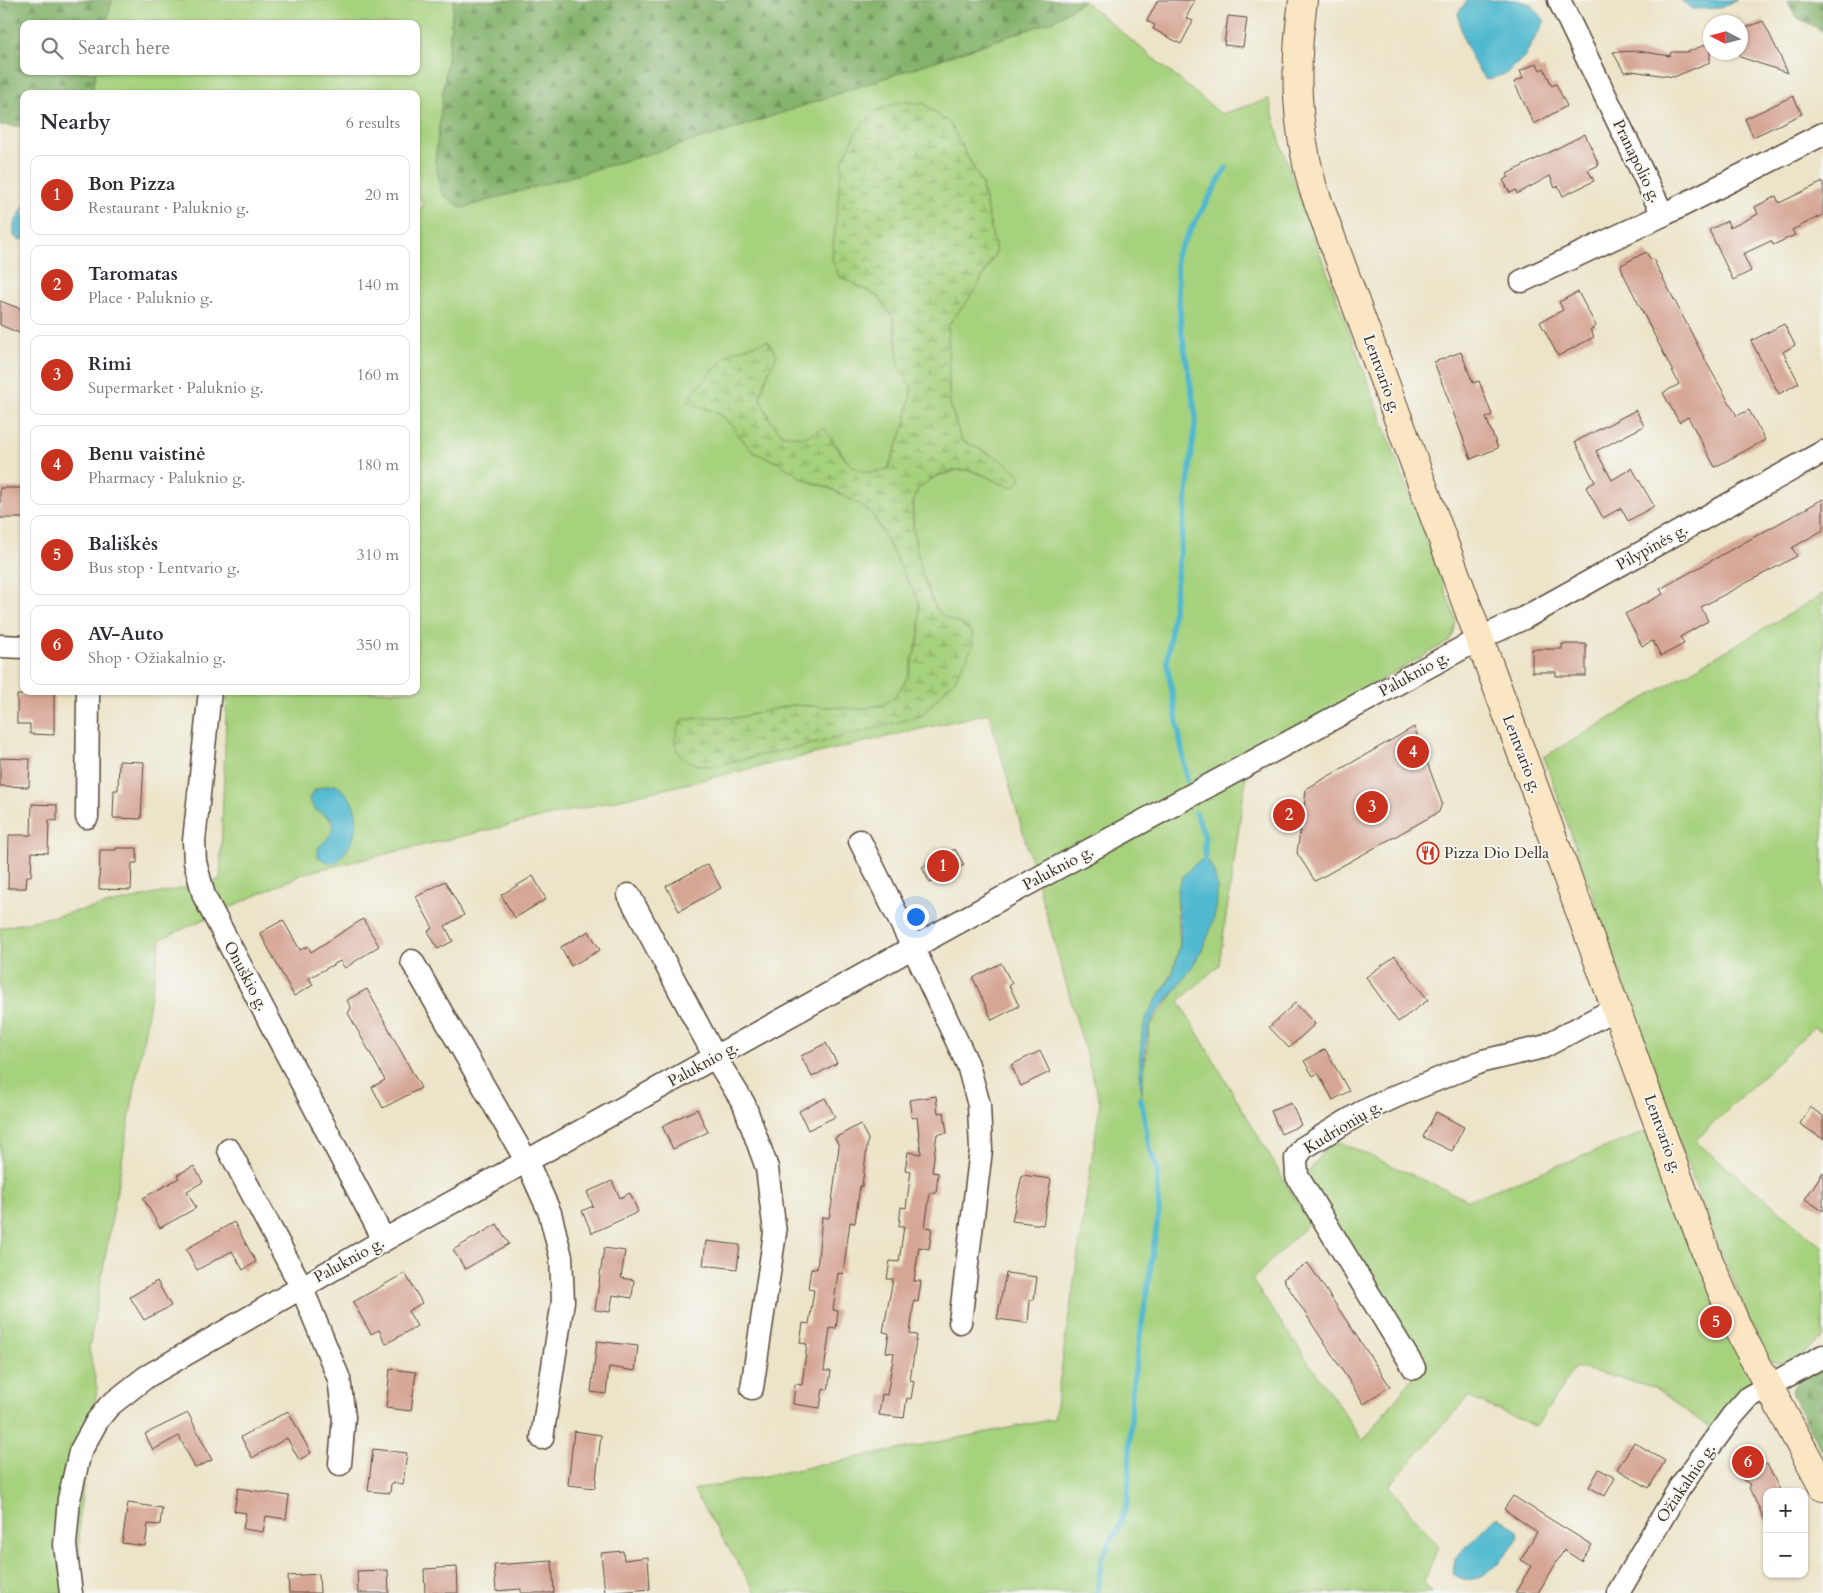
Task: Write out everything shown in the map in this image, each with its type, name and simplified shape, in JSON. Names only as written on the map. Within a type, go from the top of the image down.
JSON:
[{"type":"main road","name":"Lentvario g.","points":[[1303,0],[1297,66],[1298,108],[1302,149],[1309,172],[1709,1261],[1739,1331],[1823,1487]]},
{"type":"street","name":"Pranapolio g.","points":[[1559,0],[1663,215],[1823,134]]},
{"type":"street","points":[[1522,281],[1663,215]]},
{"type":"street","name":"Pilypinės g.","points":[[1479,639],[1524,618],[1823,452]]},
{"type":"street","name":"Paluknio g.","points":[[71,1593],[66,1545],[69,1499],[80,1452],[97,1421],[114,1402],[146,1377],[301,1286],[384,1240],[1479,639]]},
{"type":"street","points":[[0,646],[20,647]]},
{"type":"street","points":[[87,817],[88,695]]},
{"type":"street","name":"Onuškio g.","points":[[210,695],[194,841],[195,862],[204,896],[384,1240]]},
{"type":"street","points":[[860,841],[914,948],[968,1065],[979,1105],[981,1150],[960,1322]]},
{"type":"street","points":[[629,895],[715,1057],[744,1104],[767,1168],[775,1234],[752,1388]]},
{"type":"street","points":[[412,961],[527,1162],[550,1213],[562,1266],[563,1301],[542,1438]]},
{"type":"street","name":"Kudrionių g.","points":[[1414,1368],[1297,1176],[1296,1158],[1303,1148],[1362,1112],[1484,1061],[1543,1047],[1616,1008]]},
{"type":"street","points":[[229,1150],[301,1286],[339,1379],[344,1417],[340,1464]]},
{"type":"street","name":"Ožiakalnio g.","points":[[1618,1593],[1680,1487],[1733,1415],[1750,1397],[1823,1356]]},
{"type":"green space","points":[[0,0],[112,0],[107,20],[20,20],[20,75],[95,75],[92,90],[20,90],[20,127],[0,125]]},
{"type":"green space","points":[[112,0],[454,0],[435,162],[725,132],[1053,21],[1084,1],[1221,114],[1269,99],[1281,144],[1302,204],[1456,620],[1454,633],[1448,642],[1237,761],[1246,778],[1219,965],[1179,1001],[1309,1223],[1252,1280],[1363,1441],[1420,1368],[1307,1174],[1333,1139],[1468,1200],[1651,1130],[1757,1382],[1715,1432],[1654,1387],[1575,1367],[1536,1427],[1468,1397],[1389,1486],[1439,1547],[1423,1581],[1432,1593],[756,1593],[693,1490],[1054,1419],[1100,1103],[989,713],[305,873],[161,939],[89,1349],[97,1388],[79,1517],[80,1580],[83,1593],[0,1593],[0,928],[220,880],[227,695],[420,695],[420,210],[424,202],[420,200],[420,90],[92,90],[95,75],[420,75],[420,20],[107,20]],"holes":[[[950,124],[981,182],[996,252],[975,291],[948,325],[949,401],[961,440],[1001,460],[1014,487],[971,471],[957,470],[926,480],[921,484],[915,495],[913,510],[916,546],[925,583],[931,598],[942,615],[964,624],[968,628],[973,646],[921,715],[822,742],[711,766],[695,765],[707,717],[737,718],[792,705],[861,709],[882,705],[894,698],[908,677],[920,633],[919,602],[873,515],[859,504],[829,488],[805,480],[779,463],[753,452],[722,415],[687,401],[777,355],[766,378],[760,397],[770,420],[783,435],[837,445],[847,460],[857,469],[863,471],[870,472],[888,469],[906,422],[912,388],[899,366],[894,320],[879,297],[839,276]],[[336,785],[335,863],[318,848],[331,835],[334,826],[313,791],[322,787]],[[1176,904],[1203,948],[1150,1026],[1141,1095],[1145,1022],[1173,972],[1180,943]]]},
{"type":"green space","points":[[454,0],[1084,0],[1053,21],[725,132],[462,208],[442,194],[435,162]]},
{"type":"green space","points":[[1787,0],[1823,0],[1823,31],[1796,17]]},
{"type":"green space","points":[[901,101],[925,104],[950,124],[981,182],[996,252],[975,291],[948,325],[949,401],[961,440],[1001,460],[1019,473],[1020,481],[1014,487],[971,471],[951,471],[936,476],[923,485],[915,495],[913,505],[914,536],[926,587],[940,614],[972,632],[973,646],[955,679],[921,716],[822,742],[711,766],[700,765],[684,758],[679,754],[676,747],[677,731],[682,720],[707,717],[737,718],[792,705],[861,709],[882,705],[894,698],[908,677],[920,633],[919,602],[873,515],[859,504],[830,488],[805,480],[779,463],[753,452],[722,415],[687,402],[694,391],[731,352],[768,341],[777,355],[766,378],[760,397],[770,420],[783,435],[805,437],[824,428],[843,456],[856,468],[875,472],[888,469],[906,422],[912,388],[899,366],[894,320],[879,297],[839,276],[832,258],[842,161],[857,131],[876,111]]},
{"type":"green space","points":[[1823,594],[1823,1033],[1814,1027],[1695,1141],[1823,1247],[1823,1336],[1798,1358],[1791,1361],[1776,1362],[1767,1359],[1710,1228],[1544,757]]},
{"type":"green space","points":[[1823,1364],[1823,1453],[1792,1396],[1798,1381],[1807,1373]]},
{"type":"water","points":[[1470,0],[1516,0],[1531,4],[1545,21],[1524,57],[1506,74],[1486,80],[1471,57],[1464,40],[1458,13],[1466,2]]},
{"type":"water","points":[[1680,0],[1737,0],[1720,8],[1694,9]]},
{"type":"water","points":[[20,213],[20,240],[14,236],[14,224]]},
{"type":"water","points":[[336,785],[346,793],[352,803],[356,813],[357,824],[350,845],[335,863],[327,862],[318,857],[318,848],[332,832],[332,819],[314,809],[309,799],[320,788]]},
{"type":"water","points":[[1201,860],[1209,862],[1215,877],[1217,893],[1212,926],[1198,957],[1151,1022],[1146,1046],[1141,1099],[1140,1055],[1145,1022],[1149,1012],[1172,975],[1180,946],[1178,888],[1182,878],[1189,869]]},
{"type":"water","points":[[1499,1517],[1518,1531],[1519,1537],[1506,1554],[1481,1576],[1463,1579],[1453,1574],[1455,1558],[1495,1518]]},
{"type":"building","points":[[1158,0],[1195,0],[1186,18],[1193,21],[1181,44],[1153,29],[1155,25],[1147,21]]},
{"type":"building","points":[[1228,16],[1247,18],[1243,47],[1224,45]]},
{"type":"building","points":[[1763,21],[1788,73],[1748,60],[1748,27]]},
{"type":"building","points":[[1703,46],[1703,60],[1710,60],[1710,62],[1674,77],[1632,71],[1624,72],[1613,52],[1638,51],[1670,56],[1671,52],[1687,52]]},
{"type":"building","points":[[1537,63],[1540,70],[1544,68],[1552,86],[1556,84],[1567,106],[1534,124],[1514,82],[1523,78],[1520,71]]},
{"type":"building","points":[[1793,96],[1802,114],[1753,137],[1745,119]]},
{"type":"building","points":[[1585,134],[1599,165],[1588,170],[1594,181],[1563,196],[1558,186],[1555,188],[1550,176],[1517,194],[1516,190],[1510,193],[1503,180],[1509,177],[1507,174]]},
{"type":"building","points":[[1823,182],[1823,215],[1792,230],[1795,235],[1773,245],[1771,241],[1743,254],[1751,271],[1733,280],[1709,230],[1727,221],[1730,228],[1758,214],[1755,207],[1776,196],[1779,203]]},
{"type":"building","points":[[1646,252],[1651,260],[1653,259],[1709,367],[1737,416],[1749,410],[1765,440],[1715,467],[1688,417],[1679,422],[1663,393],[1679,384],[1623,273],[1621,265]]},
{"type":"building","points":[[1578,292],[1596,326],[1590,330],[1594,337],[1558,356],[1540,322],[1563,310],[1559,302]]},
{"type":"building","points":[[0,301],[20,308],[20,333],[0,325]]},
{"type":"building","points":[[1784,324],[1795,345],[1783,352],[1799,383],[1779,394],[1751,341]]},
{"type":"building","points":[[1461,352],[1473,383],[1479,381],[1492,415],[1486,418],[1498,448],[1471,459],[1434,362]]},
{"type":"building","points":[[1636,410],[1644,426],[1596,451],[1612,480],[1632,468],[1654,506],[1628,521],[1621,508],[1603,518],[1586,487],[1595,482],[1575,442]]},
{"type":"building","points":[[0,488],[20,488],[20,518],[0,518]]},
{"type":"building","points":[[1823,499],[1823,530],[1792,548],[1797,556],[1701,607],[1708,621],[1680,637],[1684,644],[1661,656],[1653,641],[1642,646],[1625,614],[1663,594],[1660,589]]},
{"type":"building","points":[[1562,644],[1586,644],[1586,676],[1556,676],[1556,672],[1532,672],[1532,649],[1562,649]]},
{"type":"building","points":[[17,695],[54,695],[54,735],[30,734],[30,724],[17,724]]},
{"type":"building","points":[[1414,727],[1442,803],[1439,812],[1315,881],[1297,853],[1301,825],[1284,824],[1287,805],[1304,808],[1306,789]]},
{"type":"building","points":[[0,758],[30,759],[29,787],[0,786]]},
{"type":"building","points":[[119,761],[144,762],[141,819],[113,818],[114,790],[118,790]]},
{"type":"building","points":[[32,804],[57,805],[57,821],[49,820],[48,853],[32,852],[31,876],[27,876],[26,888],[8,888],[9,835],[31,835]]},
{"type":"building","points":[[116,848],[137,848],[137,863],[132,863],[131,890],[99,889],[100,850],[116,850]]},
{"type":"building","points":[[955,849],[964,865],[930,883],[922,867]]},
{"type":"building","points":[[708,864],[721,888],[679,911],[666,886]]},
{"type":"building","points":[[533,876],[546,899],[515,918],[501,895]]},
{"type":"building","points":[[445,881],[464,915],[445,926],[453,941],[438,949],[428,931],[433,928],[416,897]]},
{"type":"building","points":[[363,919],[379,946],[345,968],[340,961],[309,978],[313,985],[294,996],[260,933],[283,920],[300,950],[308,946],[311,952]]},
{"type":"building","points":[[589,931],[600,950],[571,966],[561,947]]},
{"type":"building","points":[[1395,956],[1428,1000],[1398,1022],[1366,977]]},
{"type":"building","points":[[1001,963],[1012,984],[1009,985],[1019,1006],[992,1020],[973,978]]},
{"type":"building","points":[[367,989],[421,1088],[383,1108],[372,1087],[385,1080],[348,1013],[351,1008],[347,1000]]},
{"type":"building","points":[[1295,1003],[1315,1024],[1289,1048],[1269,1027]]},
{"type":"building","points":[[826,1043],[837,1063],[812,1077],[801,1056]]},
{"type":"building","points":[[1325,1049],[1349,1091],[1333,1100],[1318,1073],[1313,1076],[1304,1061]]},
{"type":"building","points":[[1040,1051],[1050,1072],[1021,1086],[1011,1065]]},
{"type":"building","points":[[936,1096],[938,1113],[944,1112],[947,1133],[937,1134],[932,1172],[938,1173],[936,1193],[930,1193],[925,1227],[932,1228],[929,1249],[919,1247],[914,1281],[921,1281],[918,1302],[914,1301],[910,1334],[917,1335],[910,1380],[914,1381],[911,1399],[907,1398],[904,1418],[879,1415],[882,1394],[887,1395],[894,1353],[886,1352],[889,1333],[883,1332],[893,1279],[887,1279],[890,1261],[899,1262],[904,1226],[899,1226],[901,1207],[906,1208],[911,1171],[905,1170],[908,1152],[921,1154],[917,1117],[912,1118],[909,1100]]},
{"type":"building","points":[[825,1098],[835,1117],[808,1130],[799,1111]]},
{"type":"building","points":[[1291,1103],[1301,1125],[1281,1134],[1271,1111]]},
{"type":"building","points":[[1810,1107],[1823,1116],[1823,1139],[1800,1124]]},
{"type":"building","points":[[697,1109],[708,1132],[673,1149],[662,1126]]},
{"type":"building","points":[[1436,1112],[1464,1127],[1452,1151],[1423,1137]]},
{"type":"building","points":[[860,1124],[868,1139],[855,1223],[850,1222],[843,1274],[838,1273],[833,1310],[838,1311],[836,1329],[830,1328],[824,1371],[831,1371],[828,1390],[823,1389],[820,1408],[793,1404],[795,1384],[802,1385],[807,1344],[800,1343],[803,1323],[809,1324],[814,1290],[808,1289],[811,1268],[817,1269],[822,1217],[829,1218],[832,1202],[839,1146],[835,1138]]},
{"type":"building","points":[[194,1166],[203,1182],[187,1191],[196,1208],[160,1228],[143,1198],[179,1178],[177,1175]]},
{"type":"building","points":[[1823,1172],[1823,1211],[1805,1199]]},
{"type":"building","points":[[1022,1175],[1051,1179],[1043,1225],[1012,1221]]},
{"type":"building","points":[[612,1181],[620,1198],[630,1193],[638,1212],[592,1233],[582,1211],[593,1206],[587,1192]]},
{"type":"building","points":[[234,1222],[256,1262],[243,1270],[232,1251],[197,1270],[186,1249]]},
{"type":"building","points":[[497,1224],[509,1244],[465,1269],[453,1250]]},
{"type":"building","points":[[706,1241],[740,1245],[737,1269],[703,1265]]},
{"type":"building","points":[[604,1248],[625,1251],[621,1278],[634,1280],[632,1298],[613,1295],[610,1312],[595,1310]]},
{"type":"building","points":[[1308,1263],[1390,1386],[1364,1404],[1283,1279]]},
{"type":"building","points":[[405,1273],[422,1303],[408,1311],[417,1326],[386,1344],[379,1330],[371,1334],[353,1302]]},
{"type":"building","points":[[1006,1273],[1037,1277],[1034,1300],[1030,1300],[1028,1323],[997,1319]]},
{"type":"building","points":[[157,1281],[171,1306],[144,1320],[130,1297]]},
{"type":"building","points":[[597,1341],[638,1346],[635,1371],[609,1367],[606,1394],[591,1392]]},
{"type":"building","points":[[390,1369],[416,1372],[411,1411],[386,1408]]},
{"type":"building","points":[[288,1411],[311,1453],[299,1460],[287,1438],[252,1458],[241,1437]]},
{"type":"building","points":[[188,1413],[212,1460],[195,1468],[179,1436],[153,1450],[145,1434]]},
{"type":"building","points":[[574,1431],[601,1435],[595,1488],[568,1485]]},
{"type":"building","points":[[1634,1442],[1665,1461],[1649,1488],[1617,1469]]},
{"type":"building","points":[[373,1449],[407,1453],[403,1484],[391,1483],[390,1493],[368,1491]]},
{"type":"building","points":[[1767,1464],[1779,1488],[1763,1488],[1763,1516],[1749,1488],[1751,1485],[1740,1478]]},
{"type":"building","points":[[1599,1469],[1615,1478],[1605,1496],[1589,1487]]},
{"type":"building","points":[[238,1488],[289,1496],[286,1519],[266,1516],[263,1532],[243,1529],[246,1513],[234,1511]]},
{"type":"building","points":[[1513,1496],[1592,1545],[1581,1561],[1564,1550],[1538,1593],[1515,1593],[1531,1566],[1521,1560],[1537,1532],[1504,1509]]},
{"type":"building","points":[[128,1503],[162,1508],[160,1525],[148,1524],[145,1546],[122,1543]]},
{"type":"building","points":[[623,1551],[624,1560],[648,1557],[650,1589],[605,1593],[601,1553]]},
{"type":"building","points":[[552,1561],[554,1593],[521,1593],[521,1589],[496,1591],[494,1565]]},
{"type":"building","points":[[457,1567],[458,1593],[425,1593],[424,1569]]},
{"type":"building","points":[[388,1570],[389,1593],[358,1593],[357,1571]]},
{"type":"building","points":[[319,1574],[320,1593],[289,1593],[288,1576]]},
{"type":"waterway","points":[[1187,780],[1167,663],[1196,417],[1181,328],[1176,255],[1226,168]]},
{"type":"waterway","points":[[1196,813],[1205,838],[1205,861]]},
{"type":"waterway","points":[[1097,1593],[1102,1557],[1119,1527],[1128,1501],[1132,1390],[1159,1211],[1157,1169],[1149,1146],[1141,1099]]},
{"type":"place","name":"Benu vaistinė","points":[[1413,752]]},
{"type":"place","name":"Rimi","points":[[1372,807]]},
{"type":"place","name":"Taromatas","points":[[1289,815]]},
{"type":"place","name":"Pizza Dio Della","points":[[1428,853]]},
{"type":"place","name":"Bon Pizza","points":[[943,866]]},
{"type":"place","name":"Bališkės","points":[[1716,1322]]},
{"type":"place","name":"AV-Auto","points":[[1748,1462]]}]
